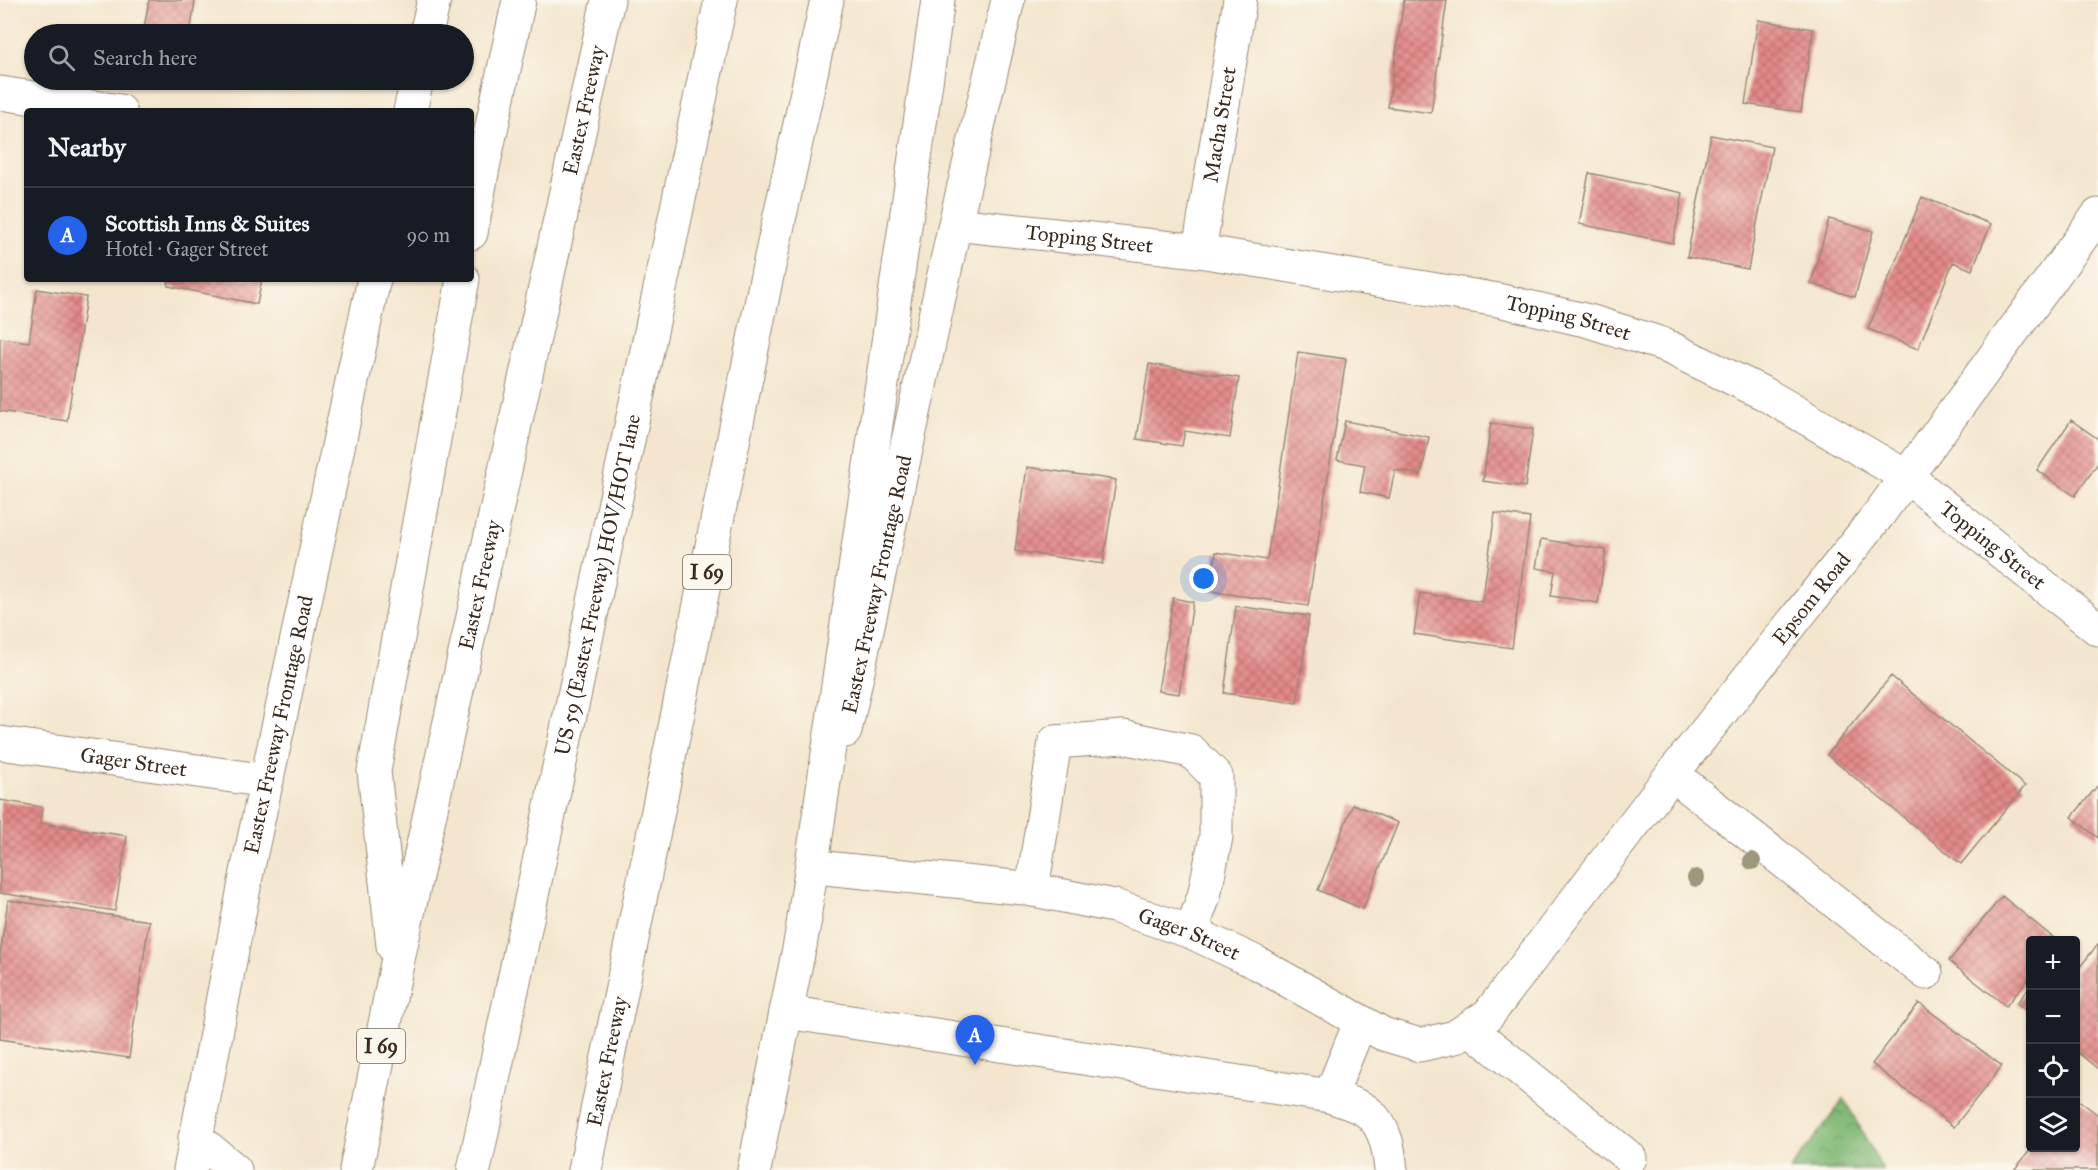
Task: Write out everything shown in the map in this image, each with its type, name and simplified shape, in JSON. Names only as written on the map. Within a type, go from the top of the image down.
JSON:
[{"type":"main road","points":[[428,24],[434,0]]},
{"type":"main road","points":[[474,216],[519,0]]},
{"type":"main road","name":"Eastex Freeway","points":[[356,1170],[396,973],[608,0]]},
{"type":"main road","name":"US 59 (Eastex Freeway) HOV/HOT lane","points":[[474,1170],[721,0]]},
{"type":"main road","name":"Eastex Freeway","points":[[588,1157],[763,292],[827,0]]},
{"type":"main road","points":[[800,946],[938,0]]},
{"type":"main road","name":"Eastex Freeway Frontage Road","points":[[754,1170],[815,867],[956,224],[1008,0]]},
{"type":"main road","name":"Macha Street","points":[[1199,251],[1240,0]]},
{"type":"main road","points":[[411,108],[415,90]]},
{"type":"main road","points":[[0,93],[100,108]]},
{"type":"main road","name":"Epsom Road","points":[[1518,976],[1672,774],[1907,477],[2098,216]]},
{"type":"main road","name":"Topping Street","points":[[956,224],[1199,251],[1498,300],[1589,321],[1662,344],[1765,394],[1907,477],[2098,629]]},
{"type":"main road","name":"Eastex Freeway Frontage Road","points":[[190,1170],[267,781],[373,282]]},
{"type":"main road","points":[[396,973],[374,771],[462,282]]},
{"type":"main road","points":[[1032,890],[1055,742],[1123,737],[1191,751],[1216,776],[1216,837],[1204,896],[1191,932]]},
{"type":"main road","name":"Gager Street","points":[[0,743],[267,781]]},
{"type":"main road","points":[[1672,774],[1926,973]]},
{"type":"main road","name":"Gager Street","points":[[815,867],[1032,890],[1114,906],[1191,932],[1257,963],[1360,1023],[1383,1034],[1420,1045],[1455,1037],[1488,1015],[1518,976]]},
{"type":"main road","points":[[786,1012],[1330,1096],[1369,1112],[1380,1126],[1389,1147],[1391,1170]]},
{"type":"main road","points":[[1330,1096],[1360,1023]]},
{"type":"main road","points":[[1469,1028],[1630,1158]]},
{"type":"main road","points":[[195,1137],[235,1170]]},
{"type":"green space","points":[[1844,1099],[1883,1170],[1790,1170]]},
{"type":"building","points":[[149,0],[195,0],[191,24],[145,24]]},
{"type":"building","points":[[1404,0],[1447,0],[1431,113],[1388,107]]},
{"type":"building","points":[[1758,20],[1813,29],[1801,112],[1745,104]]},
{"type":"building","points":[[1711,135],[1772,147],[1748,269],[1687,257]]},
{"type":"building","points":[[1589,173],[1683,193],[1673,243],[1579,224]]},
{"type":"building","points":[[1922,197],[1991,224],[1972,270],[1953,262],[1918,349],[1868,329]]},
{"type":"building","points":[[1829,219],[1873,231],[1855,297],[1811,284]]},
{"type":"building","points":[[169,282],[261,282],[257,304],[168,286]]},
{"type":"building","points":[[37,289],[86,297],[67,421],[0,411],[0,338],[29,342]]},
{"type":"building","points":[[1298,352],[1346,359],[1308,606],[1210,591],[1216,552],[1267,560]]},
{"type":"building","points":[[1149,364],[1239,378],[1230,438],[1185,431],[1182,446],[1137,439]]},
{"type":"building","points":[[2071,420],[2098,439],[2098,463],[2075,496],[2037,470]]},
{"type":"building","points":[[1345,421],[1429,437],[1421,475],[1395,470],[1389,498],[1360,492],[1365,465],[1337,460]]},
{"type":"building","points":[[1491,423],[1533,429],[1525,487],[1483,481]]},
{"type":"building","points":[[1027,467],[1116,480],[1103,564],[1015,551]]},
{"type":"building","points":[[1495,513],[1530,518],[1512,648],[1414,634],[1420,593],[1482,602]]},
{"type":"building","points":[[1541,539],[1606,550],[1598,603],[1551,596],[1555,571],[1536,568]]},
{"type":"building","points":[[1173,598],[1193,602],[1179,694],[1158,691]]},
{"type":"building","points":[[1236,606],[1309,616],[1297,703],[1224,693]]},
{"type":"building","points":[[1891,676],[2025,786],[1961,864],[1827,755]]},
{"type":"building","points":[[2098,785],[2098,838],[2072,817]]},
{"type":"building","points":[[0,800],[42,807],[40,823],[127,836],[115,911],[0,893]]},
{"type":"building","points":[[1353,804],[1398,823],[1363,909],[1318,890]]},
{"type":"building","points":[[2002,896],[2051,936],[2026,936],[2026,982],[2006,1006],[1949,961]]},
{"type":"building","points":[[8,900],[149,921],[129,1058],[0,1039],[0,955]]},
{"type":"building","points":[[2098,944],[2098,1069],[2080,1054],[2080,967]]},
{"type":"building","points":[[2026,992],[2026,1011],[2017,1003]]},
{"type":"building","points":[[1919,1003],[2002,1066],[1954,1127],[1872,1064]]},
{"type":"building","points":[[2080,1101],[2098,1115],[2098,1170],[2014,1170],[2029,1152],[2080,1152]]},
{"type":"place","name":"Scottish Inns & Suites","points":[[975,1065]]}]
